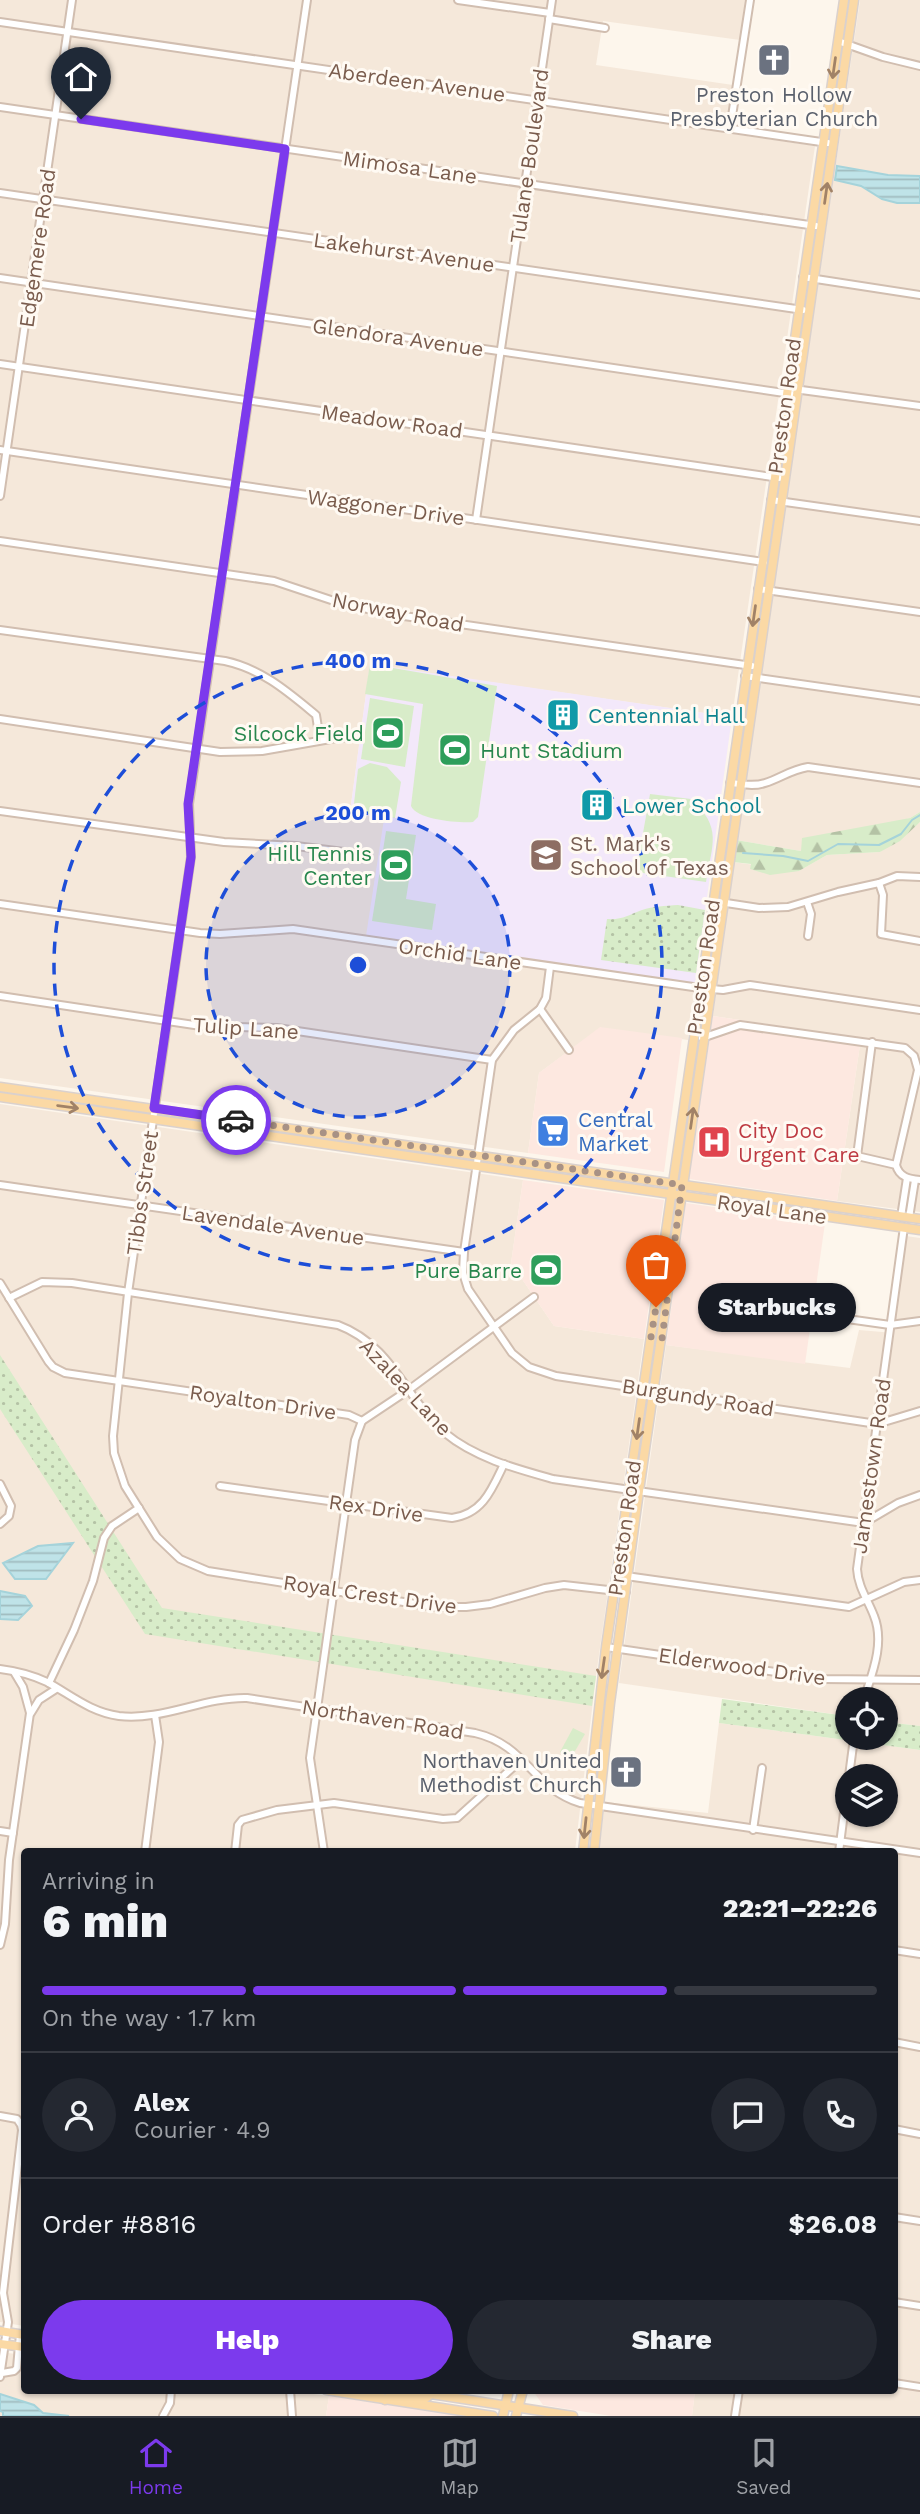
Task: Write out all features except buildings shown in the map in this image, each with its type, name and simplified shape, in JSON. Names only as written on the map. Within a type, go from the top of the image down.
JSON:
[{"type":"main road","name":"Preston Road","points":[[583,1848],[606,1647],[844,0]]},
{"type":"main road","name":"Preston Road","points":[[594,1848],[610,1703],[680,1197],[854,0]]},
{"type":"main road","points":[[830,94],[840,96]]},
{"type":"main road","name":"Royal Lane","points":[[0,1087],[920,1219]]},
{"type":"main road","points":[[686,1089],[696,1091]]},
{"type":"main road","points":[[32,1102],[34,1091]]},
{"type":"main road","name":"Royal Lane","points":[[0,1097],[920,1230]]},
{"type":"main road","points":[[322,1144],[323,1133]]},
{"type":"main road","points":[[756,1207],[758,1196]]},
{"type":"main road","points":[[783,1210],[784,1199]]},
{"type":"main road","points":[[852,1220],[853,1209]]},
{"type":"main road","points":[[904,1227],[905,1217]]},
{"type":"main road","points":[[657,1295],[668,1294]]},
{"type":"main road","points":[[651,1337],[662,1339]]},
{"type":"main road","points":[[599,1701],[610,1703]]},
{"type":"main road","points":[[2,2344],[21,2347]]},
{"type":"main road","points":[[385,2395],[423,2400],[431,2394],[505,2406],[517,2412],[573,2416]]},
{"type":"main road","points":[[503,2416],[508,2394]]},
{"type":"main road","points":[[517,2412],[522,2394]]},
{"type":"main road","points":[[385,2395],[493,2416]]},
{"type":"street","name":"Edgemere Road","points":[[0,496],[3,451],[32,283],[72,0]]},
{"type":"street","name":"Tibbs Street","points":[[139,1508],[125,1486],[114,1453],[118,1381],[140,1206],[191,857],[188,804],[307,0]]},
{"type":"street","points":[[458,0],[605,28]]},
{"type":"street","name":"Tulane Boulevard","points":[[476,520],[552,0]]},
{"type":"street","points":[[730,129],[750,0]]},
{"type":"street","name":"Aberdeen Avenue","points":[[0,22],[833,144]]},
{"type":"street","points":[[838,41],[883,57],[920,66]]},
{"type":"street","name":"Mimosa Lane","points":[[0,107],[821,227]]},
{"type":"street","name":"Lakehurst Avenue","points":[[0,193],[809,311]]},
{"type":"street","points":[[803,277],[920,295]]},
{"type":"street","name":"Glendora Avenue","points":[[0,278],[502,352],[786,391],[920,406]]},
{"type":"street","name":"Meadow Road","points":[[0,364],[785,479]]},
{"type":"street","name":"Waggoner Drive","points":[[3,451],[773,563]]},
{"type":"street","points":[[771,500],[920,521]]},
{"type":"street","name":"Norway Road","points":[[0,541],[274,581],[337,602],[390,614],[758,667]]},
{"type":"street","points":[[758,589],[920,612]]},
{"type":"street","points":[[0,630],[210,659],[248,668],[278,685],[316,716],[320,740]]},
{"type":"street","points":[[745,676],[920,701]]},
{"type":"street","points":[[0,719],[243,753],[355,737]]},
{"type":"street","points":[[730,783],[748,786],[766,783],[793,769],[808,767],[920,783]]},
{"type":"street","points":[[0,811],[247,844],[318,848],[368,855]]},
{"type":"street","points":[[712,905],[766,908],[807,902],[897,876],[920,877]]},
{"type":"street","points":[[879,883],[883,895],[881,934],[920,941]]},
{"type":"street","points":[[807,902],[811,914],[808,936]]},
{"type":"street","name":"Orchid Lane","points":[[0,904],[220,934],[293,929],[701,988],[723,990],[750,985],[920,1010]]},
{"type":"street","points":[[492,1059],[513,1030],[540,1009],[546,998],[551,967]]},
{"type":"street","name":"Tulip Lane","points":[[0,996],[215,1027],[277,1028],[492,1059]]},
{"type":"street","points":[[540,1009],[569,1050]]},
{"type":"street","points":[[693,1040],[740,1025],[905,1048],[918,1059],[918,1070],[896,1165],[900,1173],[914,1179],[905,1217]]},
{"type":"street","points":[[872,1042],[856,1156],[896,1165]]},
{"type":"street","name":"Burgundy Road","points":[[492,1059],[463,1273],[468,1289],[521,1362],[537,1371],[877,1424],[920,1411]]},
{"type":"street","points":[[911,1101],[920,1102]]},
{"type":"street","name":"Lavendale Avenue","points":[[0,1185],[464,1252]]},
{"type":"street","name":"Jamestown Road","points":[[868,1687],[878,1640],[876,1619],[857,1577],[857,1569],[904,1227]]},
{"type":"street","name":"Azalea Lane","points":[[9,1298],[34,1284],[49,1281],[338,1325],[347,1328],[376,1349],[445,1433],[474,1452],[504,1464],[553,1479],[863,1523]]},
{"type":"street","name":"Royalton Drive","points":[[0,1283],[53,1367],[74,1375],[349,1415],[362,1421],[410,1390],[534,1297]]},
{"type":"street","points":[[819,1315],[891,1325],[920,1321]]},
{"type":"street","points":[[323,1848],[310,1758],[345,1504],[355,1440],[362,1421]]},
{"type":"street","name":"Rex Drive","points":[[220,1486],[445,1518],[459,1517],[476,1509],[488,1497],[504,1464]]},
{"type":"street","points":[[0,1484],[10,1499],[11,1506],[9,1516],[0,1524]]},
{"type":"street","points":[[863,1523],[898,1503],[920,1495]]},
{"type":"street","points":[[49,1683],[93,1581],[104,1538],[112,1526],[139,1508]]},
{"type":"street","name":"Royal Crest Drive","points":[[139,1508],[164,1546],[187,1563],[208,1571],[435,1607],[491,1604],[553,1586],[574,1585],[626,1592]]},
{"type":"street","points":[[617,1575],[849,1607],[904,1582],[920,1580]]},
{"type":"street","name":"Elderwood Drive","points":[[606,1647],[823,1679],[920,1680]]},
{"type":"street","name":"Northaven Road","points":[[0,1669],[49,1683],[80,1703],[107,1714],[133,1717],[155,1715],[235,1698],[488,1736],[509,1747],[554,1791],[569,1800],[599,1807],[884,1848]]},
{"type":"street","points":[[0,1945],[5,1924],[13,1833],[30,1713],[23,1687],[12,1671]]},
{"type":"street","points":[[30,1713],[39,1700],[56,1689]]},
{"type":"street","points":[[146,1848],[159,1742],[155,1715]]},
{"type":"street","points":[[236,1848],[238,1825],[246,1818],[317,1805],[334,1803],[451,1820],[462,1815],[522,1759]]},
{"type":"street","points":[[752,1830],[762,1768]]},
{"type":"street","points":[[839,1848],[842,1827]]},
{"type":"street","points":[[0,1831],[13,1833]]},
{"type":"street","name":"Northaven Road","points":[[898,1850],[920,1853]]},
{"type":"street","points":[[898,1951],[920,1954]]},
{"type":"street","points":[[898,2043],[920,2047]]},
{"type":"street","points":[[0,2116],[17,2119],[21,2124]]},
{"type":"street","points":[[898,2130],[920,2134]]},
{"type":"street","points":[[21,2138],[2,2292],[9,2317],[2,2344],[1,2375],[17,2368],[21,2347]]},
{"type":"street","points":[[898,2218],[920,2221]]},
{"type":"street","points":[[898,2303],[920,2306]]},
{"type":"street","points":[[898,2384],[920,2387]]},
{"type":"street","points":[[163,2416],[170,2403],[171,2394]]},
{"type":"street","points":[[290,2394],[292,2416]]},
{"type":"street","points":[[735,2416],[738,2394]]},
{"type":"shaded area","points":[[0,0],[745,0],[740,40],[603,21],[596,65],[733,85],[727,133],[815,146],[732,717],[370,665],[350,812],[385,819],[373,892],[555,963],[695,984],[688,1040],[600,1028],[539,1073],[528,1153],[0,1078]]},
{"type":"shaded area","points":[[860,0],[920,0],[920,812],[910,818],[801,851],[736,840]]},
{"type":"shaded area","name":"St. Mark's School of Texas","points":[[370,664],[732,717],[695,984],[366,936],[384,819],[350,812]]},
{"type":"shaded area","points":[[920,822],[920,1212],[837,1201],[861,1038],[713,1016],[733,862],[799,871],[827,855],[880,852]]},
{"type":"shaded area","points":[[713,1016],[861,1038],[837,1201],[689,1179]]},
{"type":"shaded area","points":[[600,1027],[682,1038],[664,1172],[528,1153],[539,1073]]},
{"type":"shaded area","points":[[0,1104],[523,1180],[511,1263],[554,1326],[644,1339],[596,1676],[575,1848],[21,1848],[21,2326],[0,2322]]},
{"type":"shaded area","points":[[523,1180],[664,1200],[644,1339],[554,1326],[511,1263]]},
{"type":"shaded area","points":[[686,1203],[825,1223],[805,1364],[666,1345]]},
{"type":"shaded area","points":[[906,1236],[920,1238],[920,1726],[898,1723],[898,1687],[835,1687],[835,1714],[619,1683],[666,1345],[850,1368],[859,1330],[894,1333]]},
{"type":"shaded area","points":[[719,1723],[835,1739],[835,1750],[898,1750],[898,1747],[920,1750],[920,2416],[692,2416],[695,2394],[898,2394],[898,1848],[599,1848],[605,1802],[708,1813]]},
{"type":"shaded area","points":[[0,2352],[21,2355],[21,2394],[329,2396],[326,2416],[0,2416]]},
{"type":"shaded area","points":[[535,2394],[695,2394],[692,2416],[611,2416],[543,2405]]},
{"type":"shaded area","points":[[329,2396],[465,2416],[326,2416]]},
{"type":"green space","points":[[370,664],[497,686],[478,817],[473,822],[448,821],[421,815],[411,806],[423,704],[365,694]]},
{"type":"green space","name":"Silcock Field","points":[[370,698],[414,706],[405,767],[361,759]]},
{"type":"green space","points":[[370,763],[387,767],[401,782],[395,818],[353,812],[358,769]]},
{"type":"green space","points":[[650,794],[691,799],[708,819],[713,837],[706,882],[636,872]]},
{"type":"green space","points":[[920,812],[920,822],[900,841],[880,852],[827,855],[799,871],[770,875],[750,869],[751,864],[733,862],[736,840],[801,851],[802,838],[910,818]]},
{"type":"green space","name":"Hill Tennis Center","points":[[386,831],[416,835],[406,899],[436,904],[432,930],[372,921]]},
{"type":"green space","points":[[678,905],[705,910],[696,973],[601,960],[607,919],[621,918],[650,908]]},
{"type":"green space","points":[[0,1355],[162,1608],[596,1676],[592,1706],[145,1634],[0,1409]]},
{"type":"green space","points":[[722,1699],[835,1714],[835,1739],[719,1723]]},
{"type":"green space","points":[[898,1723],[920,1726],[920,1750],[898,1747]]},
{"type":"green space","points":[[573,1728],[585,1734],[571,1758],[560,1752]]},
{"type":"water","points":[[837,166],[888,175],[920,176],[920,203],[897,203],[882,199],[861,186],[835,180]]},
{"type":"water","points":[[73,1543],[46,1579],[15,1579],[3,1563],[38,1546]]},
{"type":"water","points":[[0,1591],[25,1596],[32,1606],[18,1620],[0,1619]]},
{"type":"water","points":[[0,2394],[34,2405],[43,2413],[69,2416],[3,2416],[0,2411]]},
{"type":"waterway","points":[[743,853],[808,861],[838,844],[879,845],[901,834],[912,820],[920,815]]},
{"type":"way so far","points":[[236,1120],[682,1185],[662,1339],[651,1337],[656,1307]]},
{"type":"place","name":"Preston Hollow Presbyterian Church","points":[[774,60]]},
{"type":"place","name":"Centennial Hall","points":[[563,715]]},
{"type":"place","name":"Silcock Field","points":[[388,733]]},
{"type":"place","name":"Hunt Stadium","points":[[455,750]]},
{"type":"place","name":"Lower School","points":[[597,805]]},
{"type":"place","name":"St. Mark's School of Texas","points":[[546,855]]},
{"type":"place","name":"Hill Tennis Center","points":[[396,865]]},
{"type":"place","name":"Central Market","points":[[553,1131]]},
{"type":"place","name":"City Doc Urgent Care","points":[[714,1142]]},
{"type":"place","name":"Pure Barre","points":[[546,1270]]},
{"type":"place","name":"Starbucks","points":[[656,1307]]},
{"type":"place","name":"Northaven United Methodist Church","points":[[626,1772]]},
{"type":"route","points":[[81,119],[285,149],[188,804],[191,857],[154,1108],[236,1120]]}]
